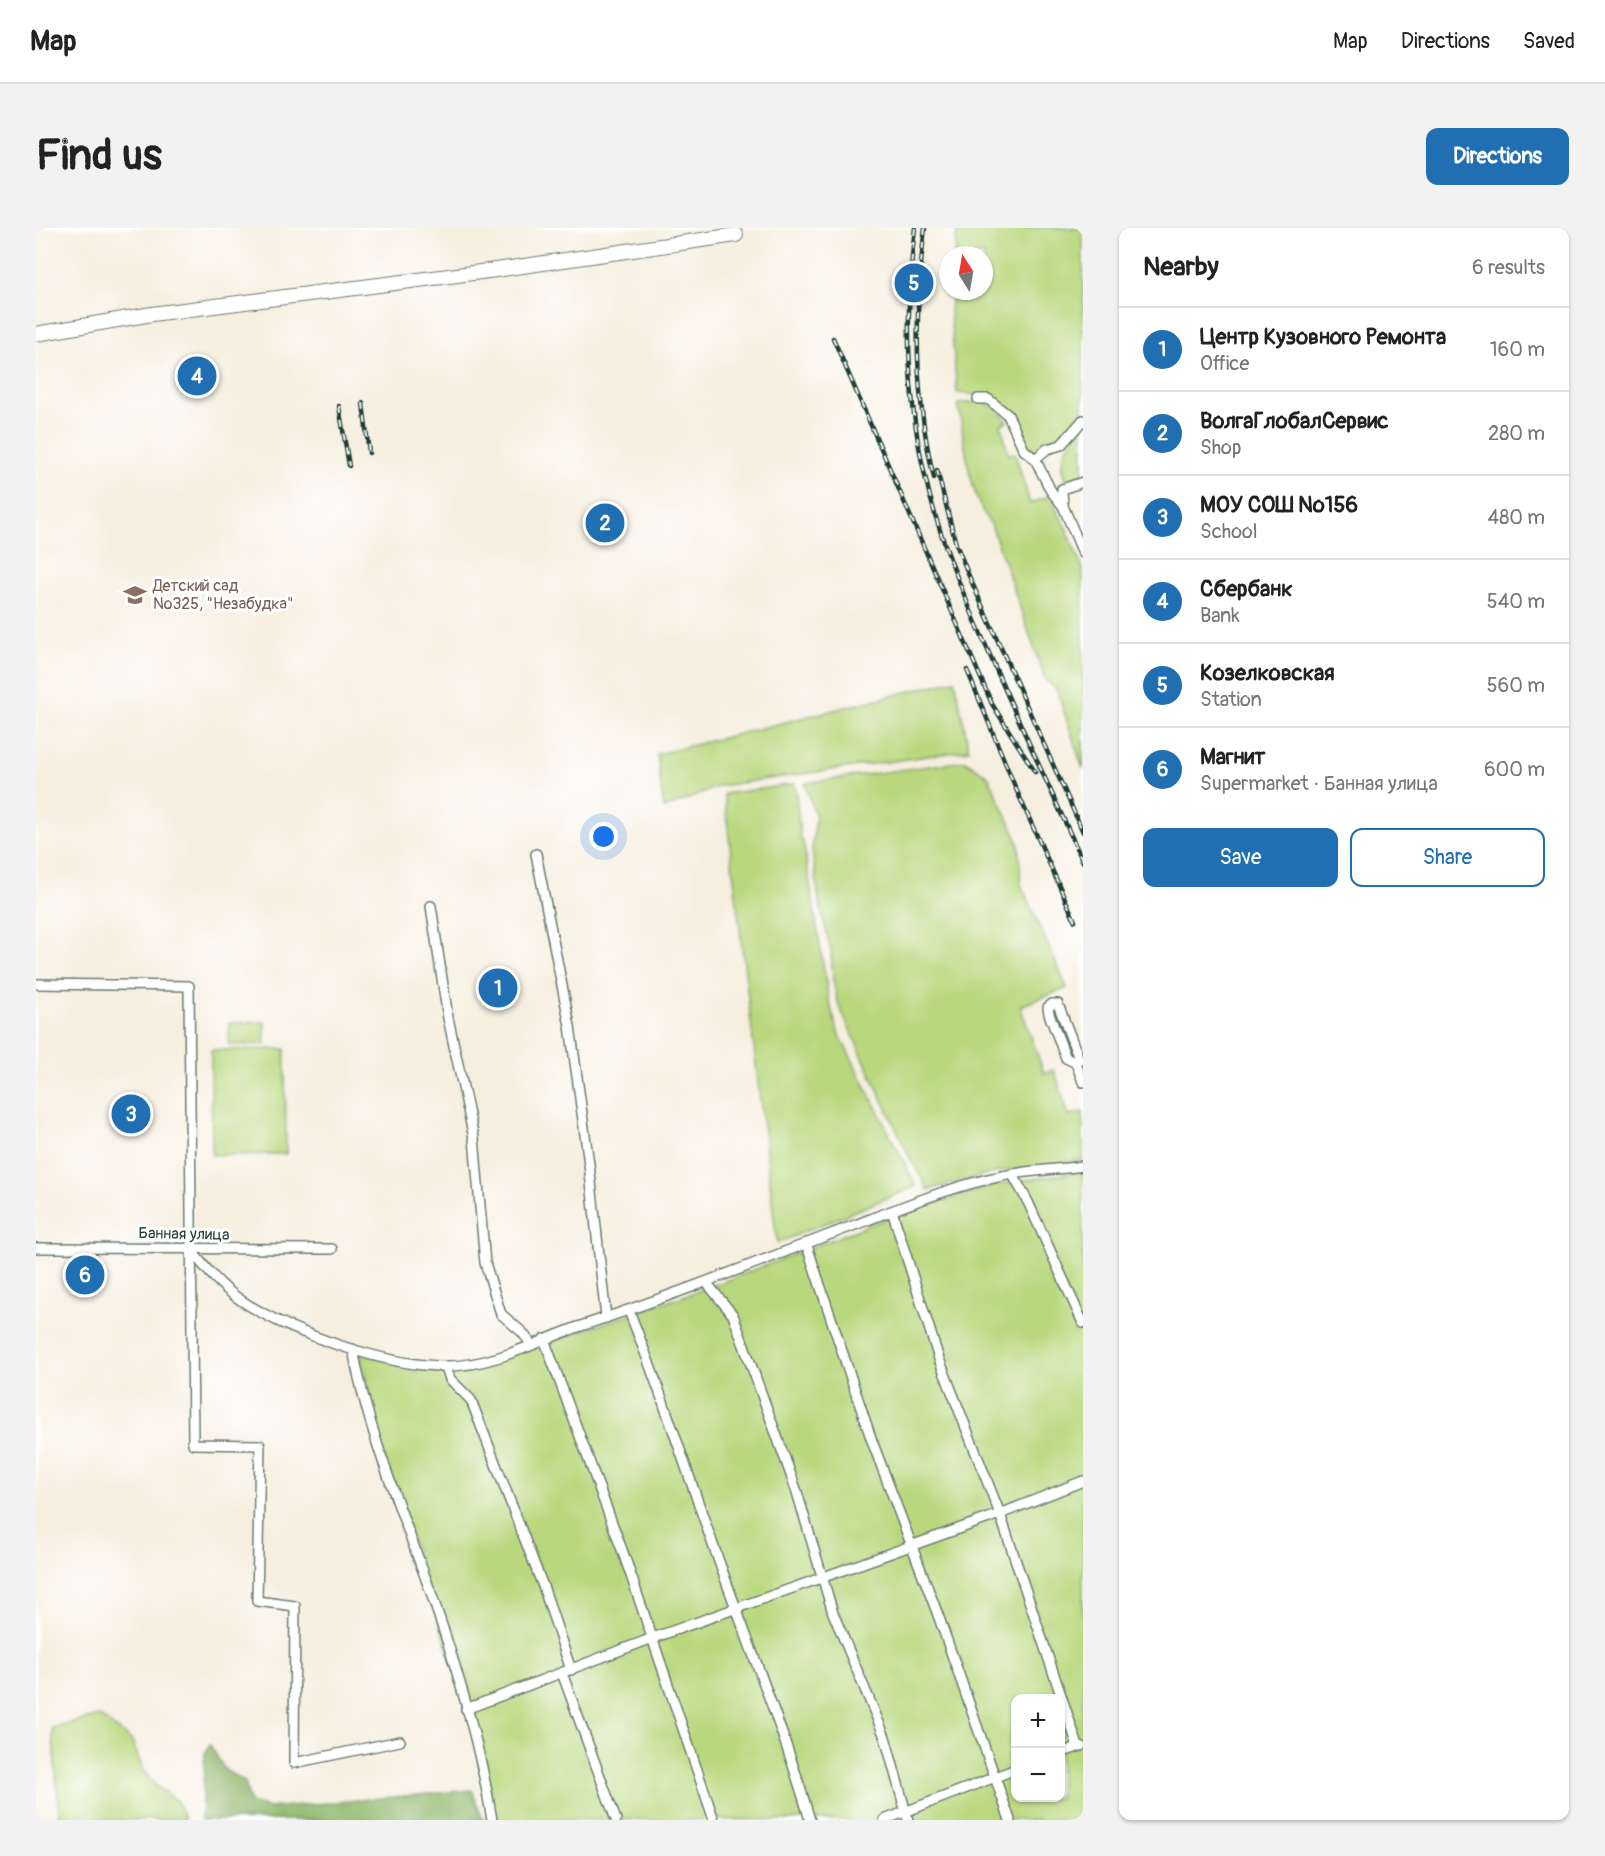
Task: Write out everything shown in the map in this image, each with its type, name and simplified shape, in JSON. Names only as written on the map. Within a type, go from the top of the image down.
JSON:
[{"type":"street","points":[[36,334],[152,314],[485,272],[736,235]]},
{"type":"street","points":[[978,399],[988,399],[1008,415],[1024,450],[1035,459],[1050,491],[1063,506],[1083,554]]},
{"type":"street","points":[[1035,459],[1047,449],[1060,445],[1083,420]]},
{"type":"street","points":[[1063,506],[1062,489],[1083,482]]},
{"type":"street","points":[[536,854],[570,1026],[589,1164],[606,1318]]},
{"type":"street","points":[[431,906],[448,1018],[474,1138],[485,1263],[501,1314],[522,1332],[531,1344]]},
{"type":"street","points":[[36,984],[189,986],[193,1443],[260,1445],[257,1601],[295,1606],[294,1763],[400,1741]]},
{"type":"street","points":[[1076,1064],[1079,1059],[1062,1012],[1058,1004],[1052,1004],[1048,1007],[1049,1014],[1066,1058],[1076,1064],[1083,1082]]},
{"type":"street","points":[[191,1250],[214,1278],[241,1300],[283,1324],[352,1349],[403,1362],[446,1366],[473,1364],[510,1355],[544,1338],[629,1311],[891,1211],[1003,1175],[1083,1167]]},
{"type":"street","points":[[1013,1175],[1028,1202],[1083,1323]]},
{"type":"street","points":[[891,1211],[939,1359],[1000,1514],[1080,1746],[1065,1751]]},
{"type":"street","points":[[806,1243],[872,1441],[912,1544],[1010,1820]]},
{"type":"street","name":"Банная улица","points":[[36,1248],[332,1249]]},
{"type":"street","points":[[706,1282],[733,1315],[796,1490],[833,1613],[885,1737],[907,1817]]},
{"type":"street","points":[[629,1311],[655,1374],[736,1608],[795,1767],[810,1820]]},
{"type":"street","points":[[544,1338],[625,1558],[650,1639],[714,1820]]},
{"type":"street","points":[[352,1349],[364,1402],[432,1598],[466,1709],[485,1778],[492,1820]]},
{"type":"street","points":[[446,1366],[450,1380],[471,1400],[544,1588],[567,1671],[616,1820]]},
{"type":"street","points":[[466,1709],[650,1639],[1000,1514],[1083,1481]]},
{"type":"street","points":[[884,1820],[907,1817],[1011,1771]]},
{"type":"green space","points":[[957,228],[1083,228],[1083,412],[1059,442],[1035,452],[1025,442],[1000,405],[987,397],[957,393],[951,300],[993,300],[993,246],[956,246]]},
{"type":"green space","points":[[982,401],[995,408],[1008,421],[1001,424],[1008,454],[1015,453],[1030,504],[1049,496],[1065,525],[1083,570],[1083,769],[1057,690],[1045,679],[991,524],[983,513],[972,483],[958,404]]},
{"type":"green space","points":[[1083,426],[1083,480],[1069,485],[1063,469],[1063,461],[1072,439]]},
{"type":"green space","points":[[955,680],[969,750],[719,786],[664,809],[657,754]]},
{"type":"green space","points":[[965,761],[988,776],[1013,829],[1019,846],[1021,885],[1067,988],[1020,1006],[1044,1073],[1054,1070],[1069,1116],[1083,1112],[1083,1160],[997,1172],[928,1190],[910,1158],[839,1006],[812,849],[816,817],[805,783]]},
{"type":"green space","points":[[795,784],[801,841],[803,841],[829,1001],[838,1032],[916,1186],[777,1243],[724,794]]},
{"type":"green space","points":[[265,1022],[265,1044],[229,1045],[229,1023]]},
{"type":"green space","points":[[285,1049],[286,1154],[212,1155],[211,1050]]},
{"type":"green space","points":[[1083,1171],[1083,1820],[494,1820],[485,1762],[380,1444],[360,1352],[402,1365],[447,1371],[492,1361],[707,1288],[892,1216],[1000,1184]]},
{"type":"green space","points":[[99,1716],[132,1741],[143,1770],[156,1786],[177,1801],[185,1820],[60,1820],[52,1728]]},
{"type":"green space","points":[[210,1745],[225,1770],[245,1782],[250,1803],[269,1808],[472,1790],[483,1820],[201,1820],[205,1753]]},
{"type":"railway","points":[[915,228],[910,290],[909,352],[914,414],[930,498],[951,563],[968,605],[1083,862]]},
{"type":"railway","points":[[925,228],[919,291],[919,385],[927,447],[934,478]]},
{"type":"railway","points":[[833,338],[992,704],[1035,772]]},
{"type":"railway","points":[[363,403],[369,453]]},
{"type":"railway","points":[[339,406],[349,466]]},
{"type":"railway","points":[[937,470],[956,544],[1083,832]]},
{"type":"railway","points":[[967,670],[1016,789],[1075,921]]},
{"type":"place","name":"Козелковская","points":[[914,283]]},
{"type":"place","name":"Сбербанк","points":[[197,376]]},
{"type":"place","name":"ВолгаГлобалСервис","points":[[605,523]]},
{"type":"place","name":"Детский сад №325, \"Незабудка\"","points":[[135,595]]},
{"type":"place","name":"Центр Кузовного Ремонта","points":[[498,988]]},
{"type":"place","name":"МОУ СОШ №156","points":[[131,1114]]},
{"type":"place","name":"Магнит","points":[[85,1275]]}]
